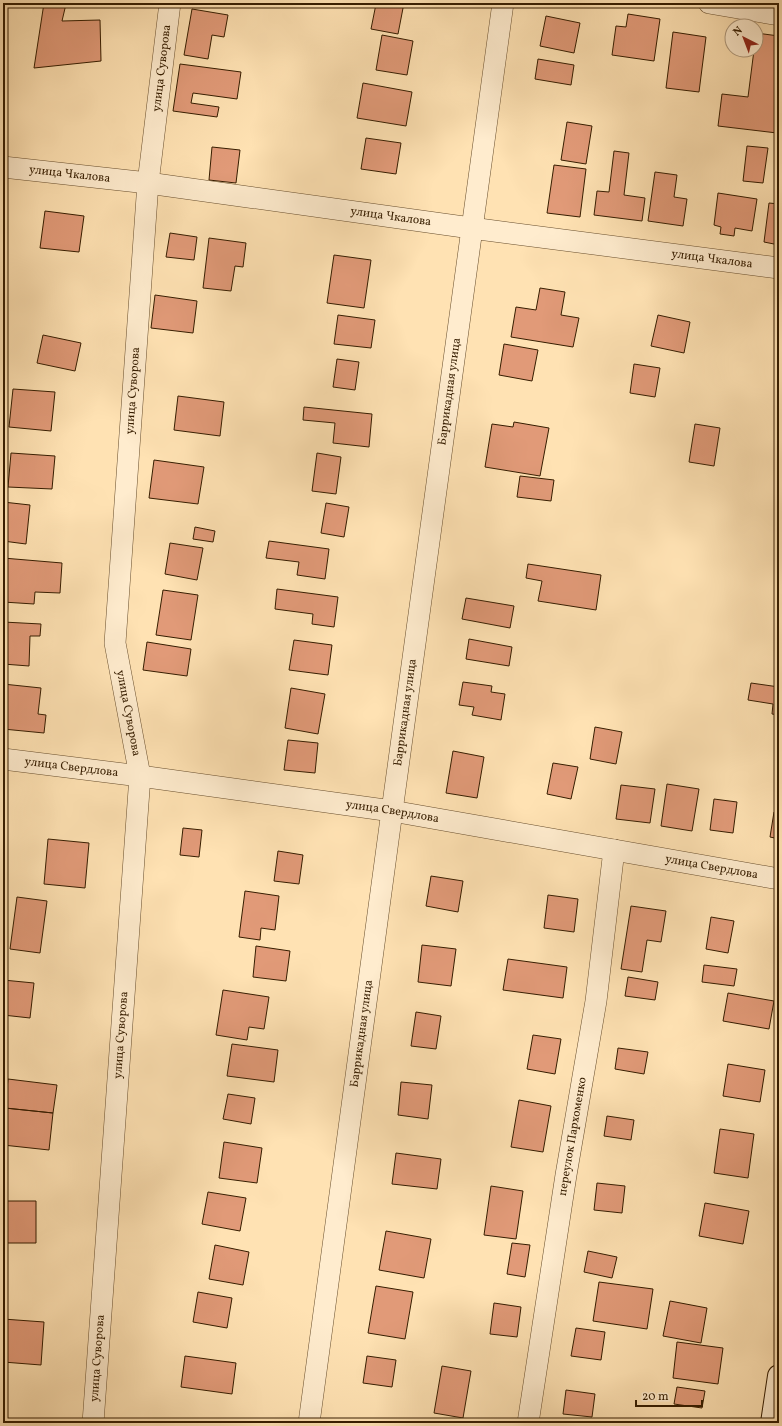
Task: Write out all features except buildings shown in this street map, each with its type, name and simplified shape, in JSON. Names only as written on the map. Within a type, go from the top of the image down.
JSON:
[{"type":"street","name":"улица Суворова","points":[[93,1423],[140,776],[115,643],[148,183],[170,3]]},
{"type":"street","name":"Баррикадная улица","points":[[309,1423],[471,228],[503,3]]},
{"type":"street","points":[[709,3],[779,15]]},
{"type":"street","name":"улица Чкалова","points":[[3,167],[148,183],[471,228],[779,268]]},
{"type":"street","name":"улица Свердлова","points":[[3,760],[140,776],[392,811],[779,878]]},
{"type":"street","name":"переулок Пархоменко","points":[[528,1423],[565,1183],[596,1001],[614,850]]},
{"type":"street","points":[[772,1423],[779,1376]]}]
